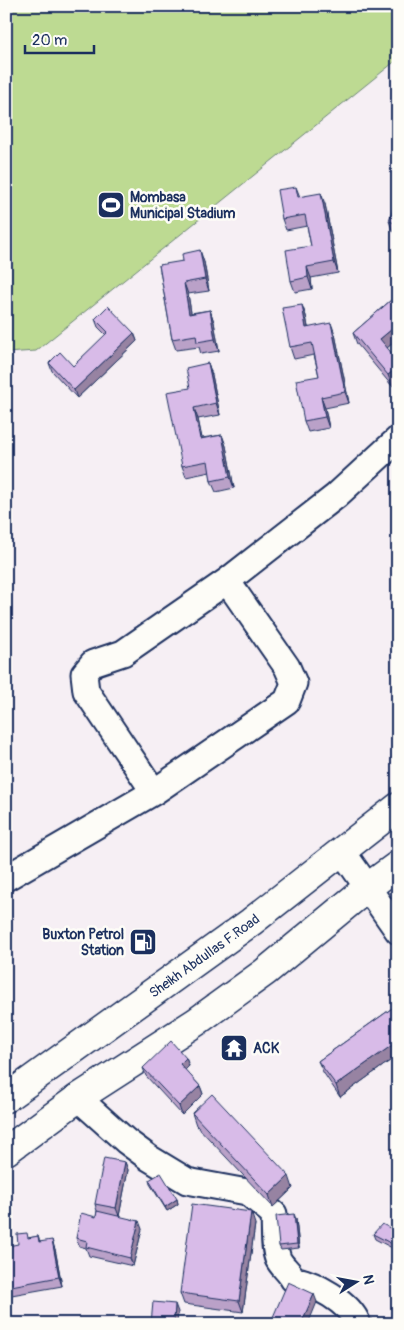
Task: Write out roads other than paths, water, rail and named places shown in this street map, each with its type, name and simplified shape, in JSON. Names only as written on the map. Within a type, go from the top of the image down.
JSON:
[{"type":"main road","name":"Sheikh Abdullas F.Road","points":[[6,1098],[252,922],[398,807]]},
{"type":"main road","points":[[6,1151],[78,1098],[196,1022],[265,972],[368,887],[398,865]]},
{"type":"street","points":[[154,792],[86,692],[84,674],[93,663],[123,653],[227,581],[336,496],[398,439]]},
{"type":"street","points":[[6,878],[154,792],[287,701],[294,683],[287,667],[227,581]]},
{"type":"street","points":[[342,851],[398,931]]},
{"type":"street","points":[[78,1098],[126,1141],[149,1158],[186,1180],[247,1192],[264,1205],[274,1214],[279,1260],[286,1271],[293,1278],[324,1291],[342,1302],[355,1316],[358,1324]]},
{"type":"place","name":"Mombasa Municipal Stadium","points":[[111,205]]},
{"type":"place","name":"Buxton Petrol Station","points":[[143,942]]},
{"type":"place","name":"ACK","points":[[234,1048]]}]
